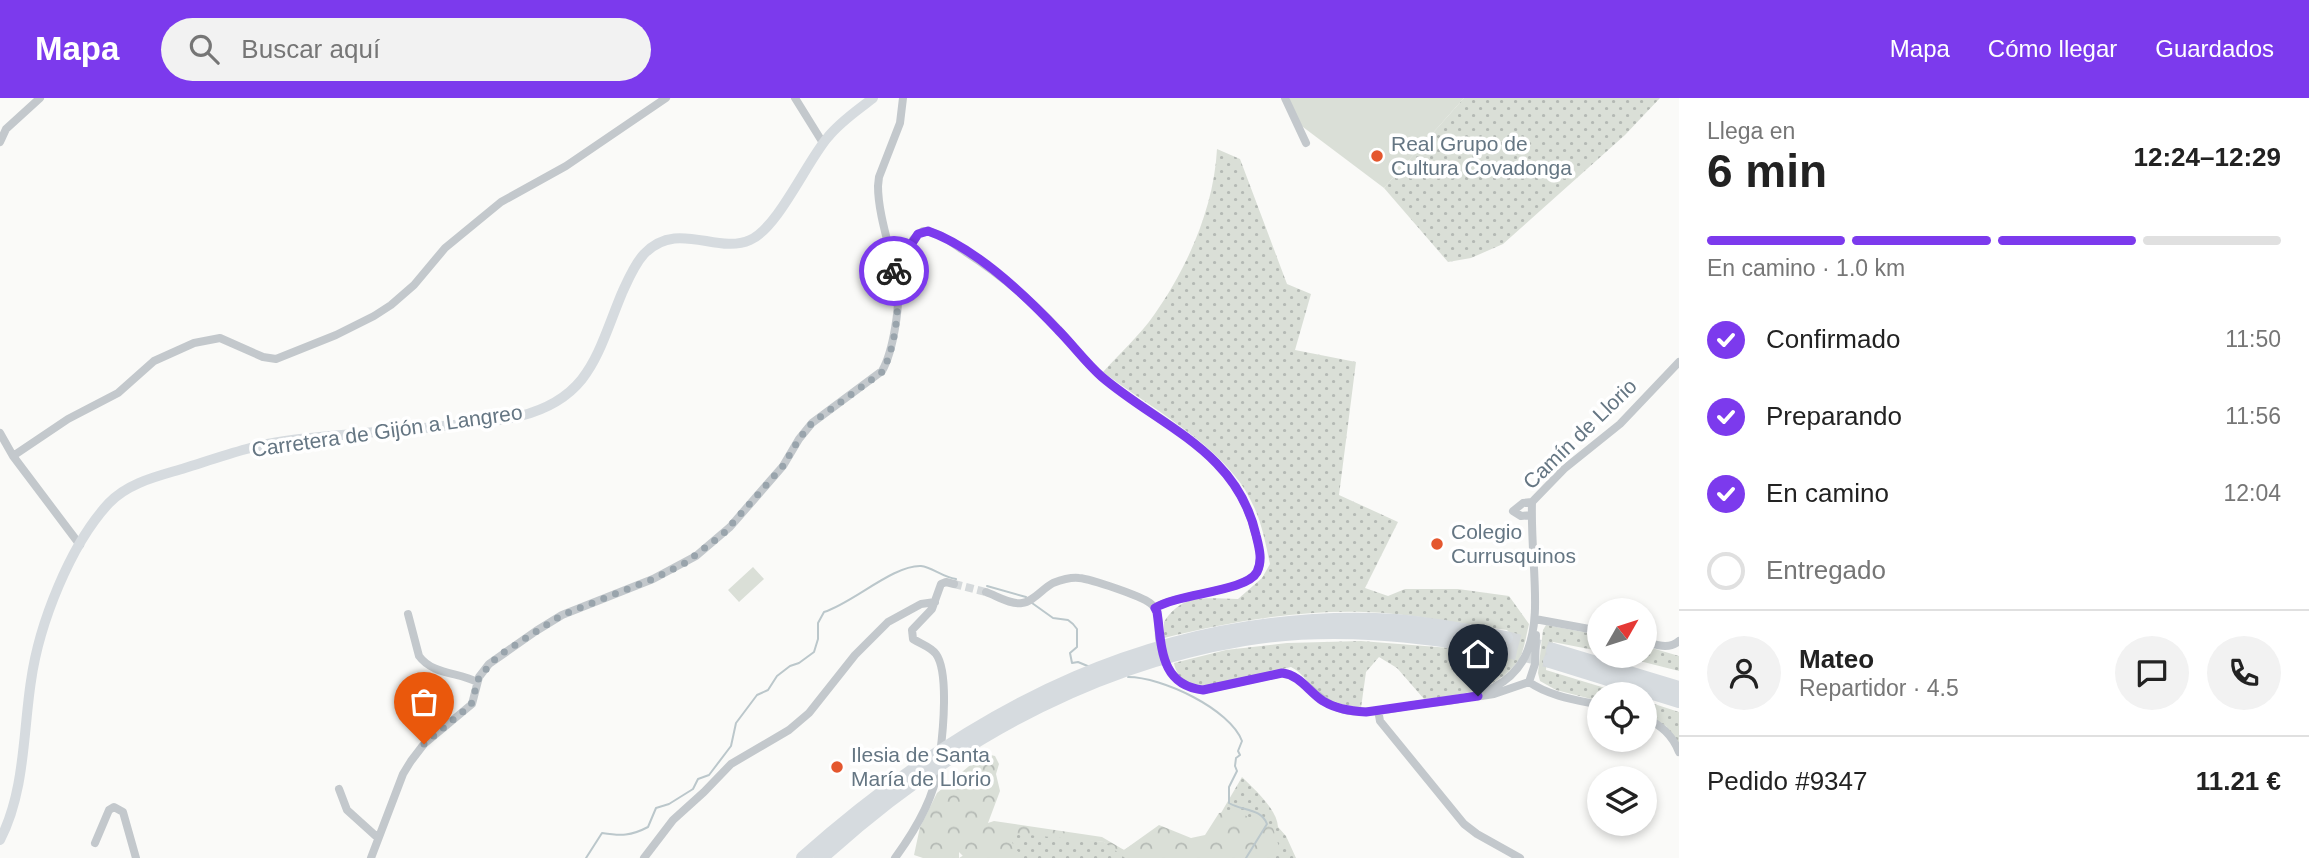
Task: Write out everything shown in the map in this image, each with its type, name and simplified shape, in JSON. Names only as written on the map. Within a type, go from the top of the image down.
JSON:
[{"type":"highway","points":[[803,858],[844,822],[914,775],[973,742],[1055,698],[1126,668],[1197,643],[1346,632],[1505,644]]},
{"type":"highway","points":[[1679,688],[1551,655],[1679,701]]},
{"type":"highway","points":[[821,858],[914,775]]},
{"type":"street","points":[[0,142],[6,129],[40,98]]},
{"type":"street","points":[[13,456],[68,419],[118,393],[154,360],[194,343],[220,338],[263,357],[276,359],[337,335],[374,316],[406,292],[445,248],[501,202],[566,166],[666,98]]},
{"type":"street","points":[[795,98],[823,143]]},
{"type":"street","name":"Carretera de Gijón a Langreo","points":[[0,840],[13,807],[37,646],[47,614],[80,545],[111,501],[148,479],[288,440],[395,431],[519,416],[562,399],[579,385],[593,366],[630,275],[651,247],[682,237],[733,243],[750,241],[764,230],[775,216],[823,143],[873,98]]},
{"type":"street","points":[[372,858],[403,774],[424,744],[471,705],[477,682],[489,664],[562,615],[653,579],[685,563],[723,534],[783,466],[812,423],[882,372],[892,344],[898,296],[878,186],[901,119],[903,98]]},
{"type":"street","points":[[1285,98],[1301,138],[1306,143]]},
{"type":"street","points":[[892,266],[903,257],[918,234],[928,231],[1002,277],[1056,327],[1102,377],[1133,401],[1173,425],[1220,466],[1246,504],[1260,552],[1259,569],[1244,584],[1175,598],[1155,608],[1142,598],[1080,578],[1054,583],[1018,604],[986,592]]},
{"type":"street","name":"Camín de Llorio","points":[[1478,696],[1514,673],[1525,660],[1532,640],[1532,502],[1564,469],[1620,424],[1679,362]]},
{"type":"street","points":[[0,433],[13,456],[80,545]]},
{"type":"street","points":[[1531,515],[1521,516],[1513,511],[1523,503],[1532,502]]},
{"type":"street","points":[[895,858],[919,819],[937,776],[943,700],[940,662],[934,651],[918,642],[912,635],[912,630],[930,612],[941,584],[954,584]]},
{"type":"street","points":[[644,858],[673,820],[731,764],[789,730],[809,713],[855,655],[888,622],[921,604],[935,601]]},
{"type":"street","name":"Camín de Llorio","points":[[1155,608],[1162,653],[1167,666],[1181,683],[1191,689],[1203,690],[1282,673],[1290,674],[1321,700],[1353,712],[1494,694],[1529,682],[1538,640],[1534,623]]},
{"type":"street","points":[[408,614],[422,661],[444,673],[463,676],[477,682]]},
{"type":"street","points":[[1534,623],[1587,629]]},
{"type":"street","points":[[1657,645],[1673,646],[1679,641]]},
{"type":"street","points":[[1529,682],[1570,699],[1587,702]]},
{"type":"street","points":[[1378,710],[1380,721],[1464,824],[1520,858]]},
{"type":"street","points":[[1657,723],[1670,735],[1679,751]]},
{"type":"street","points":[[340,789],[347,810],[378,838]]},
{"type":"street","points":[[95,843],[109,810],[119,808],[136,858]]},
{"type":"green space","name":"Real Grupo de Cultura Covadonga","points":[[1289,98],[1464,98],[1384,188],[1299,124]]},
{"type":"green space","points":[[1464,98],[1660,98],[1625,135],[1503,244],[1471,258],[1448,262],[1384,188]]},
{"type":"green space","points":[[1217,149],[1240,159],[1287,284],[1311,294],[1295,350],[1356,362],[1339,495],[1398,522],[1365,588],[1388,596],[1405,589],[1458,589],[1509,596],[1529,624],[1518,661],[1498,680],[1487,686],[1463,694],[1424,699],[1397,668],[1379,657],[1366,672],[1361,708],[1329,699],[1291,667],[1239,680],[1198,686],[1183,680],[1177,672],[1174,663],[1226,650],[1287,643],[1361,641],[1450,648],[1501,656],[1509,632],[1399,614],[1339,612],[1263,618],[1164,638],[1164,622],[1179,606],[1196,599],[1238,599],[1262,578],[1270,564],[1262,527],[1254,507],[1243,486],[1227,467],[1188,432],[1103,372],[1148,322],[1178,277],[1205,214]]},
{"type":"green space","points":[[753,567],[764,579],[739,602],[728,590]]},
{"type":"green space","points":[[1546,625],[1587,633],[1587,649],[1553,642],[1546,670],[1587,682],[1587,698],[1556,690],[1540,681],[1538,673],[1543,630]]},
{"type":"green space","points":[[1657,650],[1679,656],[1679,671],[1657,665]]},
{"type":"green space","points":[[1657,705],[1679,712],[1679,744],[1666,726],[1657,721]]},
{"type":"green space","points":[[981,756],[995,756],[999,764],[996,774],[1000,791],[988,823],[994,821],[1102,837],[1124,850],[1159,825],[1191,838],[1205,835],[1219,813],[1226,812],[1247,816],[1273,828],[1280,850],[1273,858],[1125,858],[1104,842],[1009,833],[1014,847],[1024,858],[965,858],[959,852],[959,858],[923,858],[914,855],[920,827],[937,793]]},
{"type":"green space","points":[[1242,777],[1274,813],[1278,827],[1286,836],[1296,858],[959,858],[1008,829],[1104,842],[1124,850],[1161,826],[1190,842],[1207,837]]},
{"type":"waterway","points":[[586,858],[602,833],[626,834],[648,827],[656,808],[669,804],[693,789],[698,779],[709,775],[731,746],[736,723],[757,695],[768,690],[777,676],[790,666],[814,652],[818,639],[818,623],[824,612],[910,567],[925,567],[956,579]]},
{"type":"waterway","points":[[987,586],[1026,597]]},
{"type":"waterway","points":[[1032,603],[1053,618],[1068,620],[1073,624],[1077,629],[1077,647],[1070,653],[1072,663],[1078,662],[1090,667]]},
{"type":"waterway","points":[[1128,677],[1158,682],[1193,697],[1210,707],[1235,729],[1242,741],[1238,751],[1240,755],[1236,758],[1237,771],[1229,787],[1229,803],[1256,812],[1267,824],[1246,858]]},
{"type":"tunnel","points":[[954,584],[986,592]]},
{"type":"tunnel","points":[[1506,638],[1553,650]]},
{"type":"tunnel","points":[[1503,650],[1550,661]]},
{"type":"way so far","points":[[424,744],[471,705],[479,677],[498,656],[562,615],[653,579],[685,563],[723,534],[783,466],[812,423],[882,372],[892,344],[898,296],[894,271]]},
{"type":"place","name":"Real Grupo de Cultura Covadonga","points":[[1377,156]]},
{"type":"place","name":"Colegio Currusquinos","points":[[1437,544]]},
{"type":"place","name":"Ilesia de Santa María de Llorio","points":[[837,767]]},
{"type":"route","points":[[894,271],[892,266],[903,257],[918,234],[928,231],[946,239],[1002,277],[1056,327],[1102,377],[1202,448],[1238,489],[1253,523],[1260,552],[1259,569],[1255,575],[1244,584],[1175,598],[1155,608],[1162,653],[1167,666],[1181,683],[1191,689],[1203,690],[1282,673],[1290,674],[1321,700],[1353,712],[1478,696]]}]
